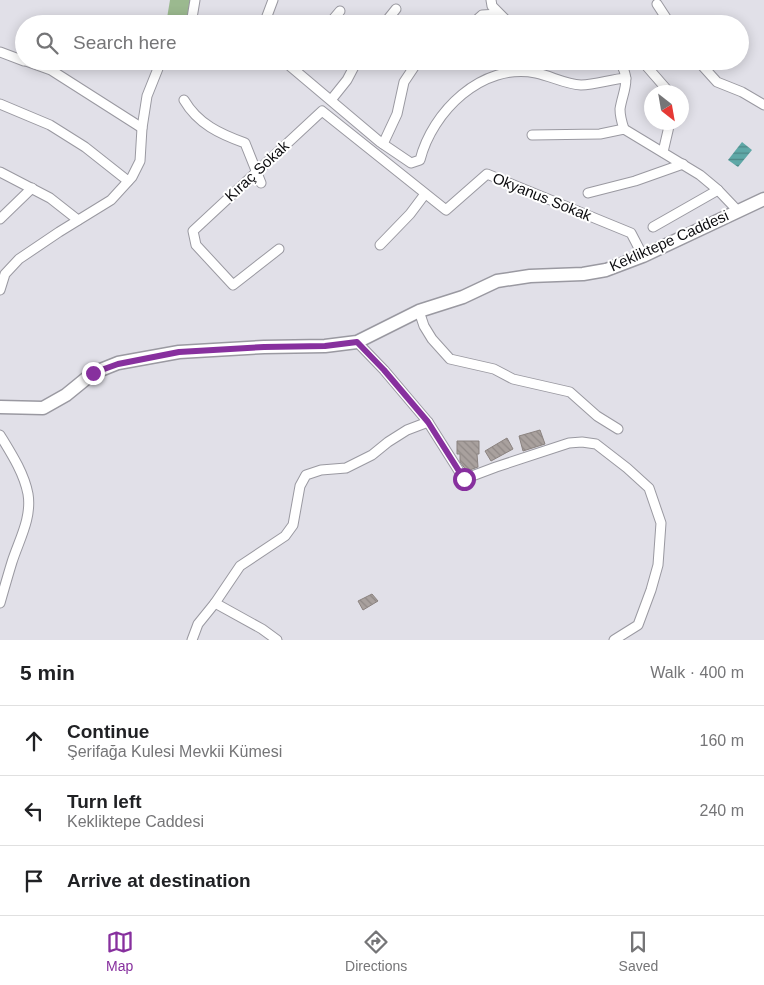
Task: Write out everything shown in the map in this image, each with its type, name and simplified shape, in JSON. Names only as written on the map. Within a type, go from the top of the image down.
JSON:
[{"type":"street","points":[[192,15],[195,0]]},
{"type":"street","points":[[267,15],[273,0]]},
{"type":"street","points":[[490,0],[492,6],[499,14]]},
{"type":"street","points":[[657,4],[664,15]]},
{"type":"street","points":[[391,15],[396,9]]},
{"type":"street","points":[[337,15],[340,12]]},
{"type":"street","points":[[482,15],[499,14]]},
{"type":"street","points":[[0,52],[15,57]]},
{"type":"street","points":[[51,70],[142,128]]},
{"type":"street","points":[[0,290],[5,274],[19,259],[111,200],[128,181],[140,161],[142,128],[147,96],[157,70]]},
{"type":"street","points":[[297,70],[383,144],[411,163],[420,160],[424,146],[447,109],[464,92],[480,82],[514,72],[535,73],[578,85],[626,78]]},
{"type":"street","points":[[332,100],[347,80],[352,70]]},
{"type":"street","points":[[383,144],[397,114],[404,82],[412,70]]},
{"type":"street","points":[[623,70],[626,78],[626,90],[620,110],[624,129]]},
{"type":"street","points":[[650,70],[663,85]]},
{"type":"street","points":[[706,70],[717,82],[742,92],[764,105]]},
{"type":"street","points":[[184,100],[191,113],[220,134],[245,143],[261,183]]},
{"type":"street","points":[[0,104],[50,125],[85,147],[128,181]]},
{"type":"street","name":"Kıraç Sokak","points":[[279,249],[233,285],[196,245],[193,231],[322,111]]},
{"type":"street","name":"Okyanus Sokak","points":[[322,111],[446,210],[488,174],[631,233],[643,256]]},
{"type":"street","points":[[532,135],[600,134],[624,129],[700,175],[738,211]]},
{"type":"street","points":[[663,152],[668,130]]},
{"type":"street","points":[[588,193],[634,181],[683,164]]},
{"type":"street","points":[[0,172],[50,198],[78,220]]},
{"type":"street","points":[[0,219],[32,188]]},
{"type":"street","points":[[653,227],[718,190]]},
{"type":"street","points":[[380,245],[410,214],[425,194]]},
{"type":"street","name":"Kekliktepe Caddesi","points":[[0,407],[43,408],[66,395],[93,373],[118,364],[179,352],[264,347],[325,346],[357,342],[419,311],[463,297],[497,281],[530,276],[583,274],[606,270],[643,256],[764,199]]},
{"type":"street","points":[[419,311],[424,326],[432,339],[450,359],[494,369],[513,379],[570,392],[597,416],[618,429]]},
{"type":"street","points":[[357,342],[384,370],[428,422],[464,479],[569,443],[582,442],[596,444],[649,488],[660,523],[658,565],[641,620],[638,625],[614,640]]},
{"type":"street","points":[[192,640],[198,624],[240,566],[285,536],[293,525],[300,486],[306,474],[321,470],[346,468],[372,455],[407,430],[428,422]]},
{"type":"street","points":[[0,435],[20,470],[28,493],[29,503],[27,519],[0,603]]},
{"type":"street","points":[[215,603],[262,629],[277,640]]},
{"type":"green space","points":[[170,0],[191,0],[188,15],[168,15]]},
{"type":"water","points":[[742,142],[752,150],[738,167],[728,160]]},
{"type":"building","points":[[540,430],[545,444],[523,451],[519,436]]},
{"type":"building","points":[[507,438],[513,449],[491,461],[485,451]]},
{"type":"building","points":[[457,441],[479,441],[478,467],[467,471],[460,462],[460,454],[457,454]]},
{"type":"building","points":[[372,594],[378,601],[363,610],[358,601]]},
{"type":"route","points":[[93,373],[118,364],[179,352],[264,347],[325,346],[357,342],[384,370],[428,422],[464,479]]}]
